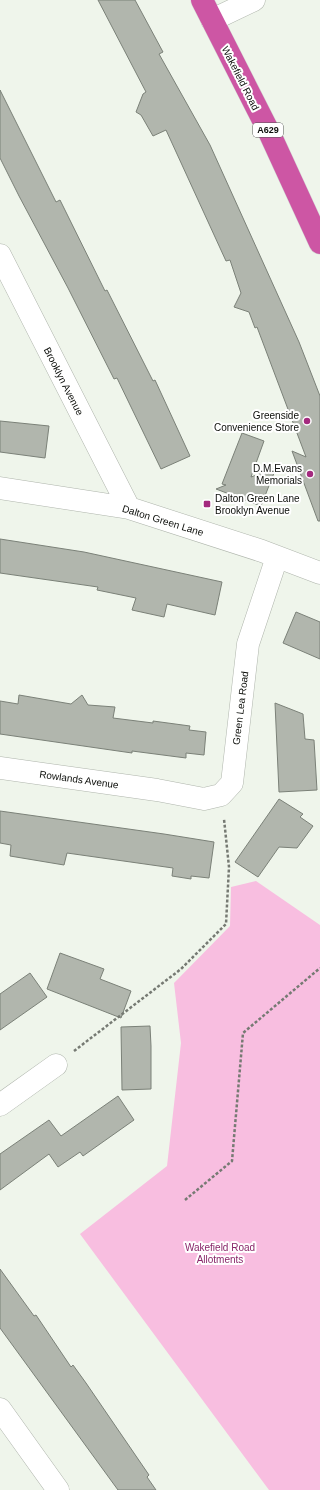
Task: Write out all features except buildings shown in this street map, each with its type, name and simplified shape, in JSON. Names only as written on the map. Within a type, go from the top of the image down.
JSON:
[{"type":"highway","name":"Wakefield Road","points":[[202,0],[268,132],[320,243]]},
{"type":"street","points":[[212,20],[254,0]]},
{"type":"street","name":"Brooklyn Avenue","points":[[0,255],[129,508]]},
{"type":"street","name":"Dalton Green Lane","points":[[0,488],[129,508],[277,557],[320,573]]},
{"type":"street","name":"Green Lea Road","points":[[221,795],[232,783],[248,644],[277,557]]},
{"type":"street","name":"Rowlands Avenue","points":[[0,768],[157,790],[204,799],[221,795]]},
{"type":"street","points":[[0,1105],[56,1065]]},
{"type":"street","points":[[0,1409],[58,1490]]},
{"type":"path","points":[[56,1065],[181,969],[226,924],[229,868],[221,795]]},
{"type":"path","points":[[186,1200],[232,1161],[243,1033],[320,968]]},
{"type":"green space","name":"Wakefield Road Allotments","points":[[256,881],[320,925],[320,1490],[269,1490],[80,1234],[167,1166],[181,1043],[174,983],[230,926],[231,887]]},
{"type":"place","name":"Greenside Convenience Store","points":[[307,421]]},
{"type":"place","name":"D.M.Evans Memorials","points":[[310,474]]},
{"type":"place","name":"Dalton Green Lane Brooklyn Avenue","points":[[207,504]]}]
